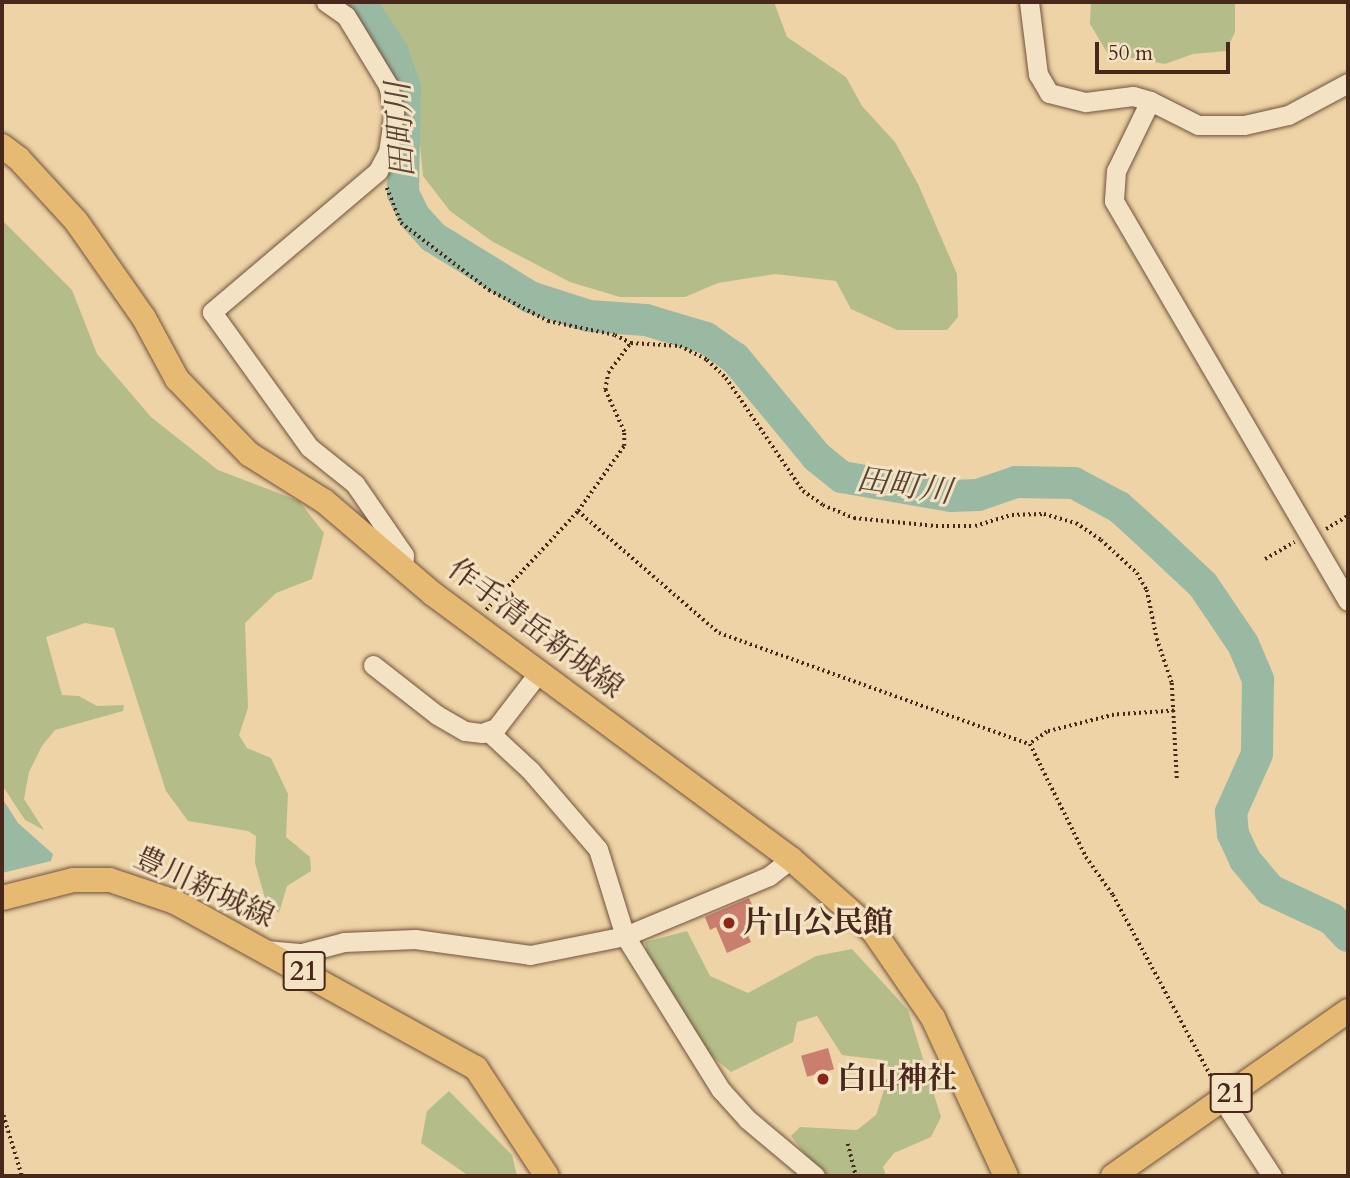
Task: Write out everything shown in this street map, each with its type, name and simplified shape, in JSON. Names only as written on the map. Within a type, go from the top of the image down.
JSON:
[{"type":"main road","name":"作手清岳新城線","points":[[2,146],[19,159],[76,221],[144,318],[177,379],[249,454],[324,501],[403,570],[478,629],[791,859],[874,932],[903,969],[958,1067],[1006,1176]]},
{"type":"main road","name":"豊川新城線","points":[[2,898],[73,880],[127,883],[265,950],[476,1068],[547,1176]]},
{"type":"main road","name":"21","points":[[1113,1176],[1348,1011]]},
{"type":"street","points":[[326,2],[346,16],[388,85],[394,112],[393,134],[378,171],[212,312],[309,447],[355,484],[404,555],[403,570]]},
{"type":"street","points":[[1029,2],[1038,74],[1049,93],[1086,102],[1133,96],[1150,101],[1198,125],[1244,125],[1288,115],[1348,83]]},
{"type":"street","points":[[1150,101],[1116,171],[1114,201],[1348,601]]},
{"type":"street","points":[[373,665],[465,732],[490,733],[530,770],[598,849],[604,880],[625,936],[721,1090],[747,1119],[815,1176]]},
{"type":"street","points":[[490,733],[539,672]]},
{"type":"street","points":[[265,950],[302,953],[344,942],[415,939],[530,955],[625,936],[769,876],[791,859]]},
{"type":"street","points":[[1222,1099],[1272,1176]]},
{"type":"path","points":[[378,171],[401,223],[489,290],[548,321],[615,335],[631,343],[680,346],[708,360],[726,379],[803,491],[833,510],[854,518],[936,526],[975,526],[1012,515],[1044,514],[1076,523],[1101,540],[1137,573],[1147,590],[1157,639],[1172,683],[1177,780]]},
{"type":"path","points":[[478,629],[485,611],[578,511],[624,446],[624,432],[606,390],[608,373],[631,343]]},
{"type":"path","points":[[578,511],[719,633],[1030,744],[1086,857],[1113,895],[1222,1099]]},
{"type":"path","points":[[1030,744],[1047,732],[1114,715],[1174,711]]},
{"type":"path","points":[[881,1078],[901,1084],[958,1067]]},
{"type":"path","points":[[2,1110],[22,1176]]},
{"type":"path","points":[[848,1144],[856,1176]]},
{"type":"green space","points":[[374,2],[774,2],[787,37],[846,77],[862,106],[895,142],[918,184],[957,274],[958,317],[947,330],[897,330],[851,309],[836,281],[775,274],[718,283],[685,297],[620,297],[570,282],[493,242],[450,211],[423,176],[413,72],[398,35]]},
{"type":"green space","points":[[1091,2],[1235,2],[1235,32],[1226,51],[1193,54],[1165,64],[1108,54],[1090,24]]},
{"type":"green space","points":[[2,220],[72,290],[97,354],[151,417],[218,470],[299,501],[324,533],[312,579],[276,593],[245,623],[248,708],[239,735],[247,748],[271,758],[288,794],[286,837],[310,857],[311,871],[287,886],[279,913],[267,905],[255,863],[256,836],[248,831],[188,821],[166,791],[114,628],[85,623],[46,637],[62,695],[79,696],[97,706],[124,705],[123,711],[55,730],[42,746],[29,772],[24,799],[44,830],[25,820],[4,788]]},
{"type":"green space","points":[[687,931],[710,976],[748,993],[816,956],[852,949],[908,1010],[941,1117],[931,1137],[894,1153],[883,1167],[886,1176],[822,1176],[791,1136],[800,1127],[857,1130],[876,1115],[890,1071],[883,1060],[842,1055],[817,1016],[797,1022],[793,1042],[731,1072],[703,1049],[649,963],[645,942]]},
{"type":"green space","points":[[449,1091],[512,1155],[517,1176],[469,1176],[421,1143],[427,1111]]},
{"type":"shaded area","points":[[2,798],[18,823],[53,854],[51,861],[2,873]]},
{"type":"building","name":"片山公民館","points":[[749,898],[759,920],[744,926],[751,942],[727,953],[716,927],[710,930],[705,917]]},
{"type":"building","points":[[828,1048],[834,1069],[807,1077],[801,1056]]},
{"type":"waterway","name":"田町川","points":[[360,2],[393,53],[405,88],[403,193],[414,216],[433,237],[530,297],[589,316],[646,320],[706,338],[735,358],[817,457],[842,477],[951,496],[978,495],[1016,482],[1074,483],[1119,507],[1203,585],[1243,644],[1258,680],[1257,754],[1231,812],[1233,834],[1245,860],[1270,890],[1332,919],[1348,936]]},
{"type":"place","name":"片山公民館","points":[[729,923]]},
{"type":"place","name":"白山神社","points":[[823,1079]]}]
